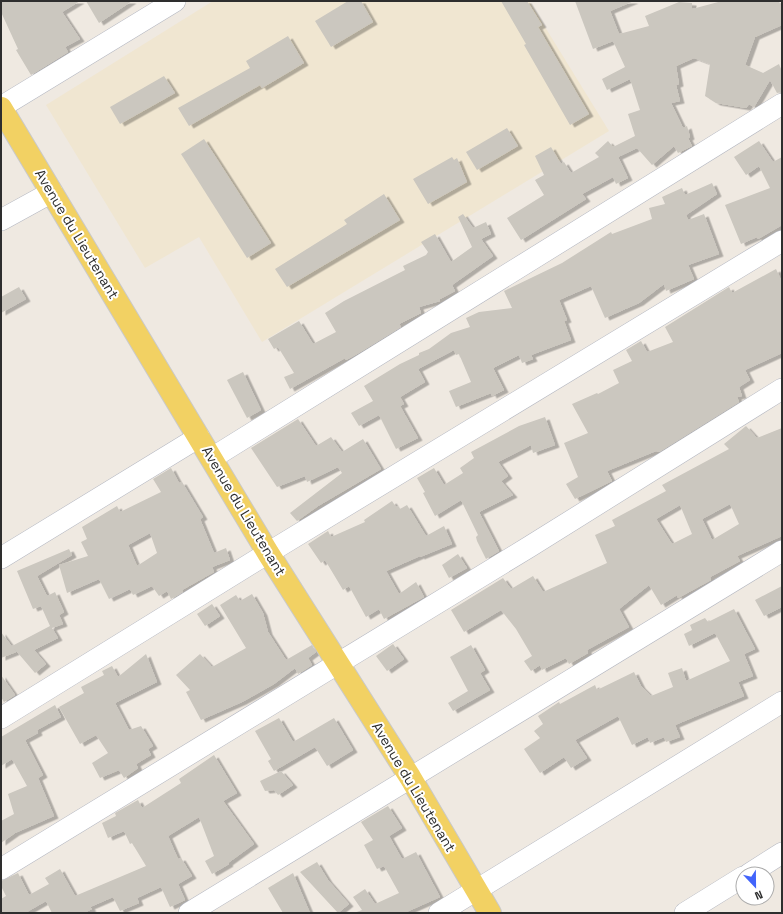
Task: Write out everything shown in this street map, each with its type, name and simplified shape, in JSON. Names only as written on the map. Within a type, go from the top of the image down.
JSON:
[{"type":"main road","name":"Avenue du Lieutenant","points":[[1,107],[268,553],[410,777],[490,913]]},
{"type":"street","points":[[1,107],[175,1]]},
{"type":"street","points":[[212,458],[782,104]]},
{"type":"street","points":[[1,220],[52,192]]},
{"type":"street","points":[[1,718],[268,553],[782,241]]},
{"type":"street","points":[[1,869],[782,389]]},
{"type":"street","points":[[1,558],[199,437]]},
{"type":"street","points":[[189,913],[782,551]]},
{"type":"street","points":[[439,913],[782,702]]},
{"type":"street","points":[[762,866],[782,853]]},
{"type":"street","points":[[685,913],[735,883]]},
{"type":"shaded area","points":[[213,1],[529,1],[609,131],[262,342],[199,237],[145,268],[46,105]]},
{"type":"building","points":[[1,1],[80,1],[62,12],[80,39],[65,47],[68,52],[31,75],[16,50],[18,49],[1,12]]},
{"type":"building","points":[[86,1],[132,1],[99,23]]},
{"type":"building","points":[[348,1],[361,1],[373,22],[331,47],[315,21]]},
{"type":"building","points":[[501,1],[527,1],[542,25],[538,27],[589,114],[570,125],[524,45],[526,44]]},
{"type":"building","points":[[575,1],[634,1],[610,11],[619,34],[649,26],[645,16],[679,2],[692,3],[692,9],[722,1],[779,1],[782,10],[782,25],[755,37],[745,65],[763,73],[779,64],[782,72],[782,92],[777,93],[770,80],[754,107],[749,104],[746,108],[716,103],[705,96],[710,64],[694,58],[676,66],[679,84],[676,85],[680,101],[671,103],[683,128],[687,126],[690,137],[688,138],[692,146],[678,153],[674,146],[652,165],[637,148],[618,157],[628,178],[616,184],[613,177],[582,194],[586,199],[521,240],[507,218],[544,195],[535,180],[544,175],[535,156],[551,147],[561,164],[564,162],[571,173],[599,157],[595,153],[608,141],[613,147],[635,136],[628,114],[640,110],[630,79],[607,90],[602,79],[625,67],[613,41],[593,49]]},
{"type":"building","points":[[288,36],[304,63],[262,88],[260,85],[189,126],[178,108],[250,68],[246,61]]},
{"type":"building","points":[[164,76],[175,93],[120,124],[110,107]]},
{"type":"building","points":[[507,128],[518,146],[477,170],[466,152]]},
{"type":"building","points":[[204,139],[271,243],[247,258],[181,154]]},
{"type":"building","points":[[759,141],[773,162],[782,157],[782,225],[758,239],[757,237],[741,244],[725,205],[770,188],[759,166],[746,175],[734,157]]},
{"type":"building","points":[[452,157],[454,160],[457,158],[467,182],[428,204],[413,179]]},
{"type":"building","points":[[712,183],[717,194],[686,215],[688,220],[704,214],[719,254],[688,265],[694,279],[666,291],[664,284],[639,303],[605,318],[591,286],[559,300],[567,320],[564,321],[571,340],[531,355],[533,359],[522,363],[519,355],[493,368],[504,390],[492,396],[491,393],[456,407],[449,391],[471,382],[459,354],[456,355],[454,350],[418,369],[425,382],[400,397],[404,404],[400,406],[418,438],[396,449],[379,415],[359,426],[351,413],[373,401],[364,386],[400,364],[419,355],[419,353],[429,349],[451,333],[470,327],[466,318],[479,312],[512,308],[504,291],[562,263],[611,232],[612,234],[652,219],[649,208],[665,204],[662,197],[682,188],[685,195]]},
{"type":"building","points":[[384,194],[400,220],[287,287],[275,269],[347,224],[344,220]]},
{"type":"building","points":[[463,214],[473,228],[486,222],[491,234],[481,239],[493,256],[452,285],[455,291],[440,299],[440,301],[419,307],[421,313],[399,324],[401,327],[357,354],[346,360],[345,358],[290,389],[284,377],[294,373],[278,347],[274,349],[268,339],[299,321],[313,344],[336,332],[325,313],[344,301],[405,270],[403,266],[426,255],[428,252],[421,242],[435,234],[451,262],[472,247],[458,217]]},
{"type":"building","points":[[776,269],[782,282],[782,353],[745,370],[750,380],[739,387],[742,396],[737,397],[739,402],[659,452],[656,451],[607,471],[612,481],[575,499],[566,484],[578,477],[564,443],[588,433],[572,404],[597,393],[598,394],[619,383],[613,370],[632,361],[626,350],[641,341],[647,352],[673,342],[665,327],[729,287],[732,293]]},
{"type":"building","points":[[19,287],[26,299],[1,313],[1,297]]},
{"type":"building","points":[[243,372],[261,410],[247,418],[227,380]]},
{"type":"building","points":[[545,417],[555,445],[533,453],[531,445],[498,462],[508,476],[501,481],[513,495],[479,512],[499,551],[486,559],[477,541],[476,537],[478,535],[461,500],[435,516],[423,493],[425,492],[417,478],[434,468],[444,485],[463,473],[460,468],[474,458],[471,452],[519,426]]},
{"type":"building","points":[[298,419],[316,446],[331,437],[342,452],[363,439],[381,469],[318,506],[297,521],[290,513],[342,473],[338,467],[307,482],[305,476],[277,487],[251,448]]},
{"type":"building","points":[[746,426],[757,438],[782,428],[782,536],[737,556],[740,561],[710,577],[711,580],[678,598],[677,595],[661,605],[649,585],[619,609],[629,627],[587,650],[588,653],[569,664],[566,658],[542,670],[540,665],[531,671],[524,661],[532,656],[516,629],[501,610],[464,632],[451,610],[503,578],[511,589],[533,576],[543,592],[607,563],[595,535],[615,526],[612,520],[666,491],[662,485],[729,449],[724,444]],"holes":[[[730,504],[739,524],[712,540],[702,519]],[[680,505],[692,534],[672,544],[656,519]]]},
{"type":"building","points":[[171,468],[179,483],[182,482],[203,517],[200,519],[214,553],[226,548],[230,560],[212,567],[214,572],[182,590],[183,592],[171,599],[167,591],[159,596],[152,586],[133,595],[130,589],[109,599],[99,579],[67,593],[59,565],[88,556],[81,542],[87,539],[82,527],[117,506],[120,512],[161,492],[153,479]],"holes":[[[150,533],[157,553],[137,566],[128,545]]]},
{"type":"building","points":[[392,501],[396,507],[398,506],[400,509],[407,505],[426,536],[444,526],[452,544],[386,571],[399,594],[416,582],[424,597],[384,619],[379,609],[366,617],[349,586],[343,590],[325,560],[321,563],[308,544],[328,531],[331,537],[365,522],[364,520]]},
{"type":"building","points":[[69,549],[72,555],[37,576],[47,596],[55,592],[64,612],[59,615],[63,624],[52,628],[58,638],[34,650],[46,664],[35,673],[12,646],[50,626],[41,606],[33,609],[17,571]]},
{"type":"building","points":[[458,554],[467,568],[449,578],[442,565]]},
{"type":"building","points":[[782,586],[782,607],[764,616],[755,600]]},
{"type":"building","points":[[252,594],[263,613],[268,632],[286,660],[312,645],[316,652],[308,658],[312,665],[298,674],[295,668],[274,684],[242,702],[201,720],[186,692],[190,690],[176,675],[200,654],[212,667],[246,648],[220,605],[236,595],[240,601]]},
{"type":"building","points":[[212,604],[220,616],[205,626],[197,614]]},
{"type":"building","points":[[734,609],[755,649],[744,654],[753,676],[738,682],[744,696],[675,725],[680,737],[666,742],[664,737],[650,743],[648,737],[632,745],[618,716],[575,740],[587,758],[571,768],[564,757],[540,773],[524,749],[540,738],[534,731],[543,724],[538,716],[559,702],[560,704],[595,685],[597,690],[634,672],[641,686],[651,696],[673,687],[668,673],[682,668],[686,681],[730,661],[715,633],[689,646],[684,634],[692,630],[690,625],[705,618],[708,622]]},
{"type":"building","points":[[1,632],[16,652],[1,658]]},
{"type":"building","points":[[393,644],[404,659],[387,671],[376,656]]},
{"type":"building","points":[[471,645],[485,670],[480,673],[490,690],[453,711],[448,703],[468,691],[450,657]]},
{"type":"building","points":[[146,654],[157,682],[115,703],[129,730],[141,726],[153,746],[148,749],[151,755],[136,764],[138,768],[124,778],[119,770],[100,778],[92,763],[108,753],[96,735],[80,744],[59,707],[84,693],[81,687],[104,675],[102,671],[112,666],[118,677]]},
{"type":"building","points":[[1,675],[15,695],[4,702],[1,697]]},
{"type":"building","points":[[55,705],[61,717],[37,730],[38,733],[25,740],[43,775],[38,778],[54,816],[15,833],[1,843],[1,821],[14,814],[8,794],[27,786],[12,759],[1,766],[1,737]]},
{"type":"building","points":[[279,718],[293,742],[334,718],[353,750],[327,766],[315,747],[274,771],[268,761],[271,759],[255,731]]},
{"type":"building","points":[[214,755],[237,793],[223,801],[254,844],[228,863],[229,864],[212,874],[205,861],[214,856],[199,817],[168,836],[178,859],[181,858],[192,876],[178,884],[185,900],[170,907],[161,887],[137,898],[139,903],[120,911],[113,897],[90,907],[92,909],[84,913],[52,913],[46,901],[25,913],[1,913],[1,899],[6,896],[1,886],[1,881],[18,873],[29,895],[49,884],[45,878],[60,869],[75,896],[146,866],[132,843],[130,844],[124,831],[108,838],[102,823],[116,816],[115,813],[138,800],[142,808],[181,783],[179,779]]},
{"type":"building","points":[[281,771],[293,785],[278,795],[274,790],[265,791],[260,781]]},
{"type":"building","points":[[388,806],[402,828],[389,836],[402,859],[416,852],[440,897],[404,913],[354,913],[362,910],[353,897],[365,889],[375,904],[399,893],[384,866],[377,869],[364,845],[373,840],[361,822]]},
{"type":"building","points":[[317,862],[328,880],[349,904],[338,913],[300,872]]},
{"type":"building","points":[[293,873],[310,913],[283,913],[268,888]]}]
